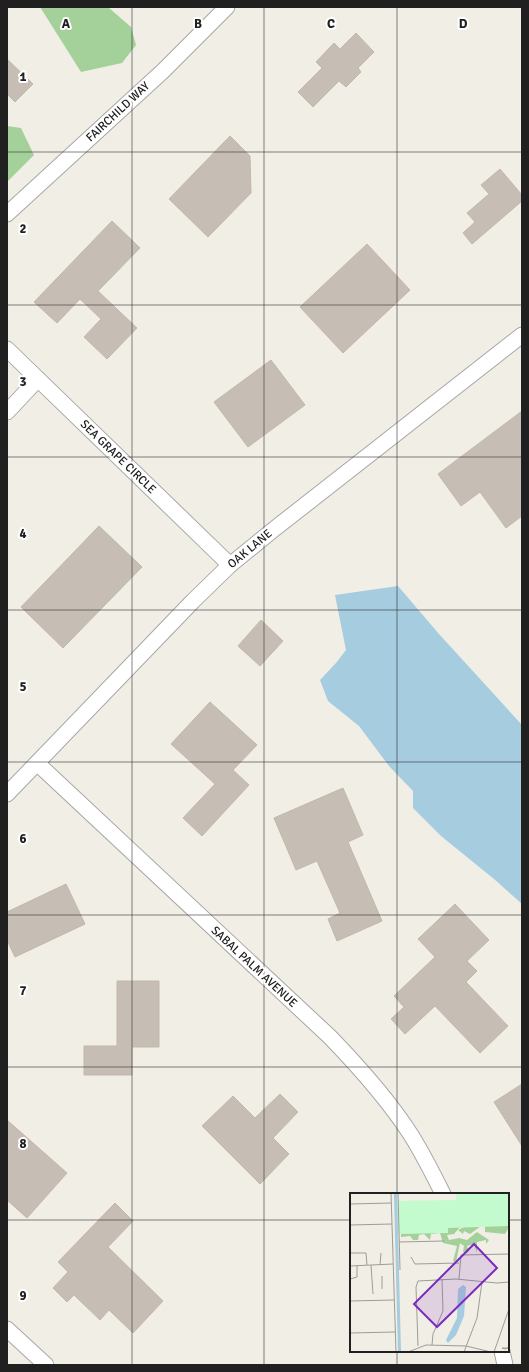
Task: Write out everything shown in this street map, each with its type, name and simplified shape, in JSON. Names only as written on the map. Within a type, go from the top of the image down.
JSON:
[{"type":"street","name":"FAIRCHILD WAY","points":[[7,214],[163,71],[227,7]]},
{"type":"street","name":"OAK LANE","points":[[7,794],[193,601],[230,565],[522,335]]},
{"type":"street","name":"SEA GRAPE CIRCLE","points":[[7,349],[230,565]]},
{"type":"street","points":[[7,412],[38,379]]},
{"type":"street","name":"SABAL PALM AVENUE","points":[[37,763],[330,1037],[352,1060],[403,1124],[427,1163],[442,1193]]},
{"type":"street","points":[[7,1329],[46,1365]]},
{"type":"street","points":[[502,1352],[505,1365]]},
{"type":"green space","points":[[40,7],[108,7],[131,27],[136,45],[122,63],[81,72]]},
{"type":"green space","points":[[7,126],[21,128],[34,155],[7,182]]},
{"type":"water","points":[[398,586],[439,634],[522,725],[522,904],[441,836],[413,808],[413,791],[389,766],[359,726],[328,701],[320,680],[346,650],[335,595]]},
{"type":"building","points":[[356,33],[374,52],[358,68],[361,72],[346,87],[339,81],[313,107],[298,92],[322,68],[316,62],[334,43],[340,49]]},
{"type":"building","points":[[7,59],[33,84],[15,102],[7,94]]},
{"type":"building","points":[[230,136],[250,156],[251,193],[208,237],[169,199]]},
{"type":"building","points":[[500,169],[522,195],[522,201],[472,244],[463,233],[475,222],[467,213],[489,194],[481,185]]},
{"type":"building","points":[[112,221],[140,248],[98,291],[137,328],[107,359],[84,337],[101,319],[80,299],[57,323],[34,302]]},
{"type":"building","points":[[367,244],[410,290],[343,353],[300,307]]},
{"type":"building","points":[[271,360],[305,405],[248,447],[214,402]]},
{"type":"building","points":[[522,411],[522,516],[506,528],[480,492],[461,506],[438,474]]},
{"type":"building","points":[[99,526],[142,567],[63,648],[21,607]]},
{"type":"building","points":[[261,620],[283,641],[260,666],[238,646]]},
{"type":"building","points":[[210,702],[257,745],[233,770],[249,785],[202,836],[183,818],[215,784],[171,744]]},
{"type":"building","points":[[343,788],[363,835],[348,842],[382,921],[337,941],[328,919],[340,913],[317,861],[296,870],[274,818]]},
{"type":"building","points":[[66,884],[85,924],[15,957],[7,940],[7,912]]},
{"type":"building","points":[[455,904],[489,940],[467,961],[477,971],[466,982],[508,1026],[480,1053],[435,1006],[405,1034],[391,1019],[404,1007],[394,996],[435,957],[418,939]]},
{"type":"building","points":[[117,981],[159,981],[159,1047],[132,1047],[132,1075],[84,1075],[84,1046],[117,1046]]},
{"type":"building","points":[[522,1084],[522,1146],[494,1102]]},
{"type":"building","points":[[280,1094],[298,1112],[273,1138],[289,1154],[260,1184],[202,1126],[233,1096],[255,1118]]},
{"type":"building","points":[[7,1120],[67,1173],[27,1218],[7,1200]]},
{"type":"building","points":[[115,1203],[133,1221],[108,1247],[163,1301],[133,1333],[109,1310],[100,1320],[74,1295],[67,1302],[53,1288],[68,1272],[58,1262]]}]
